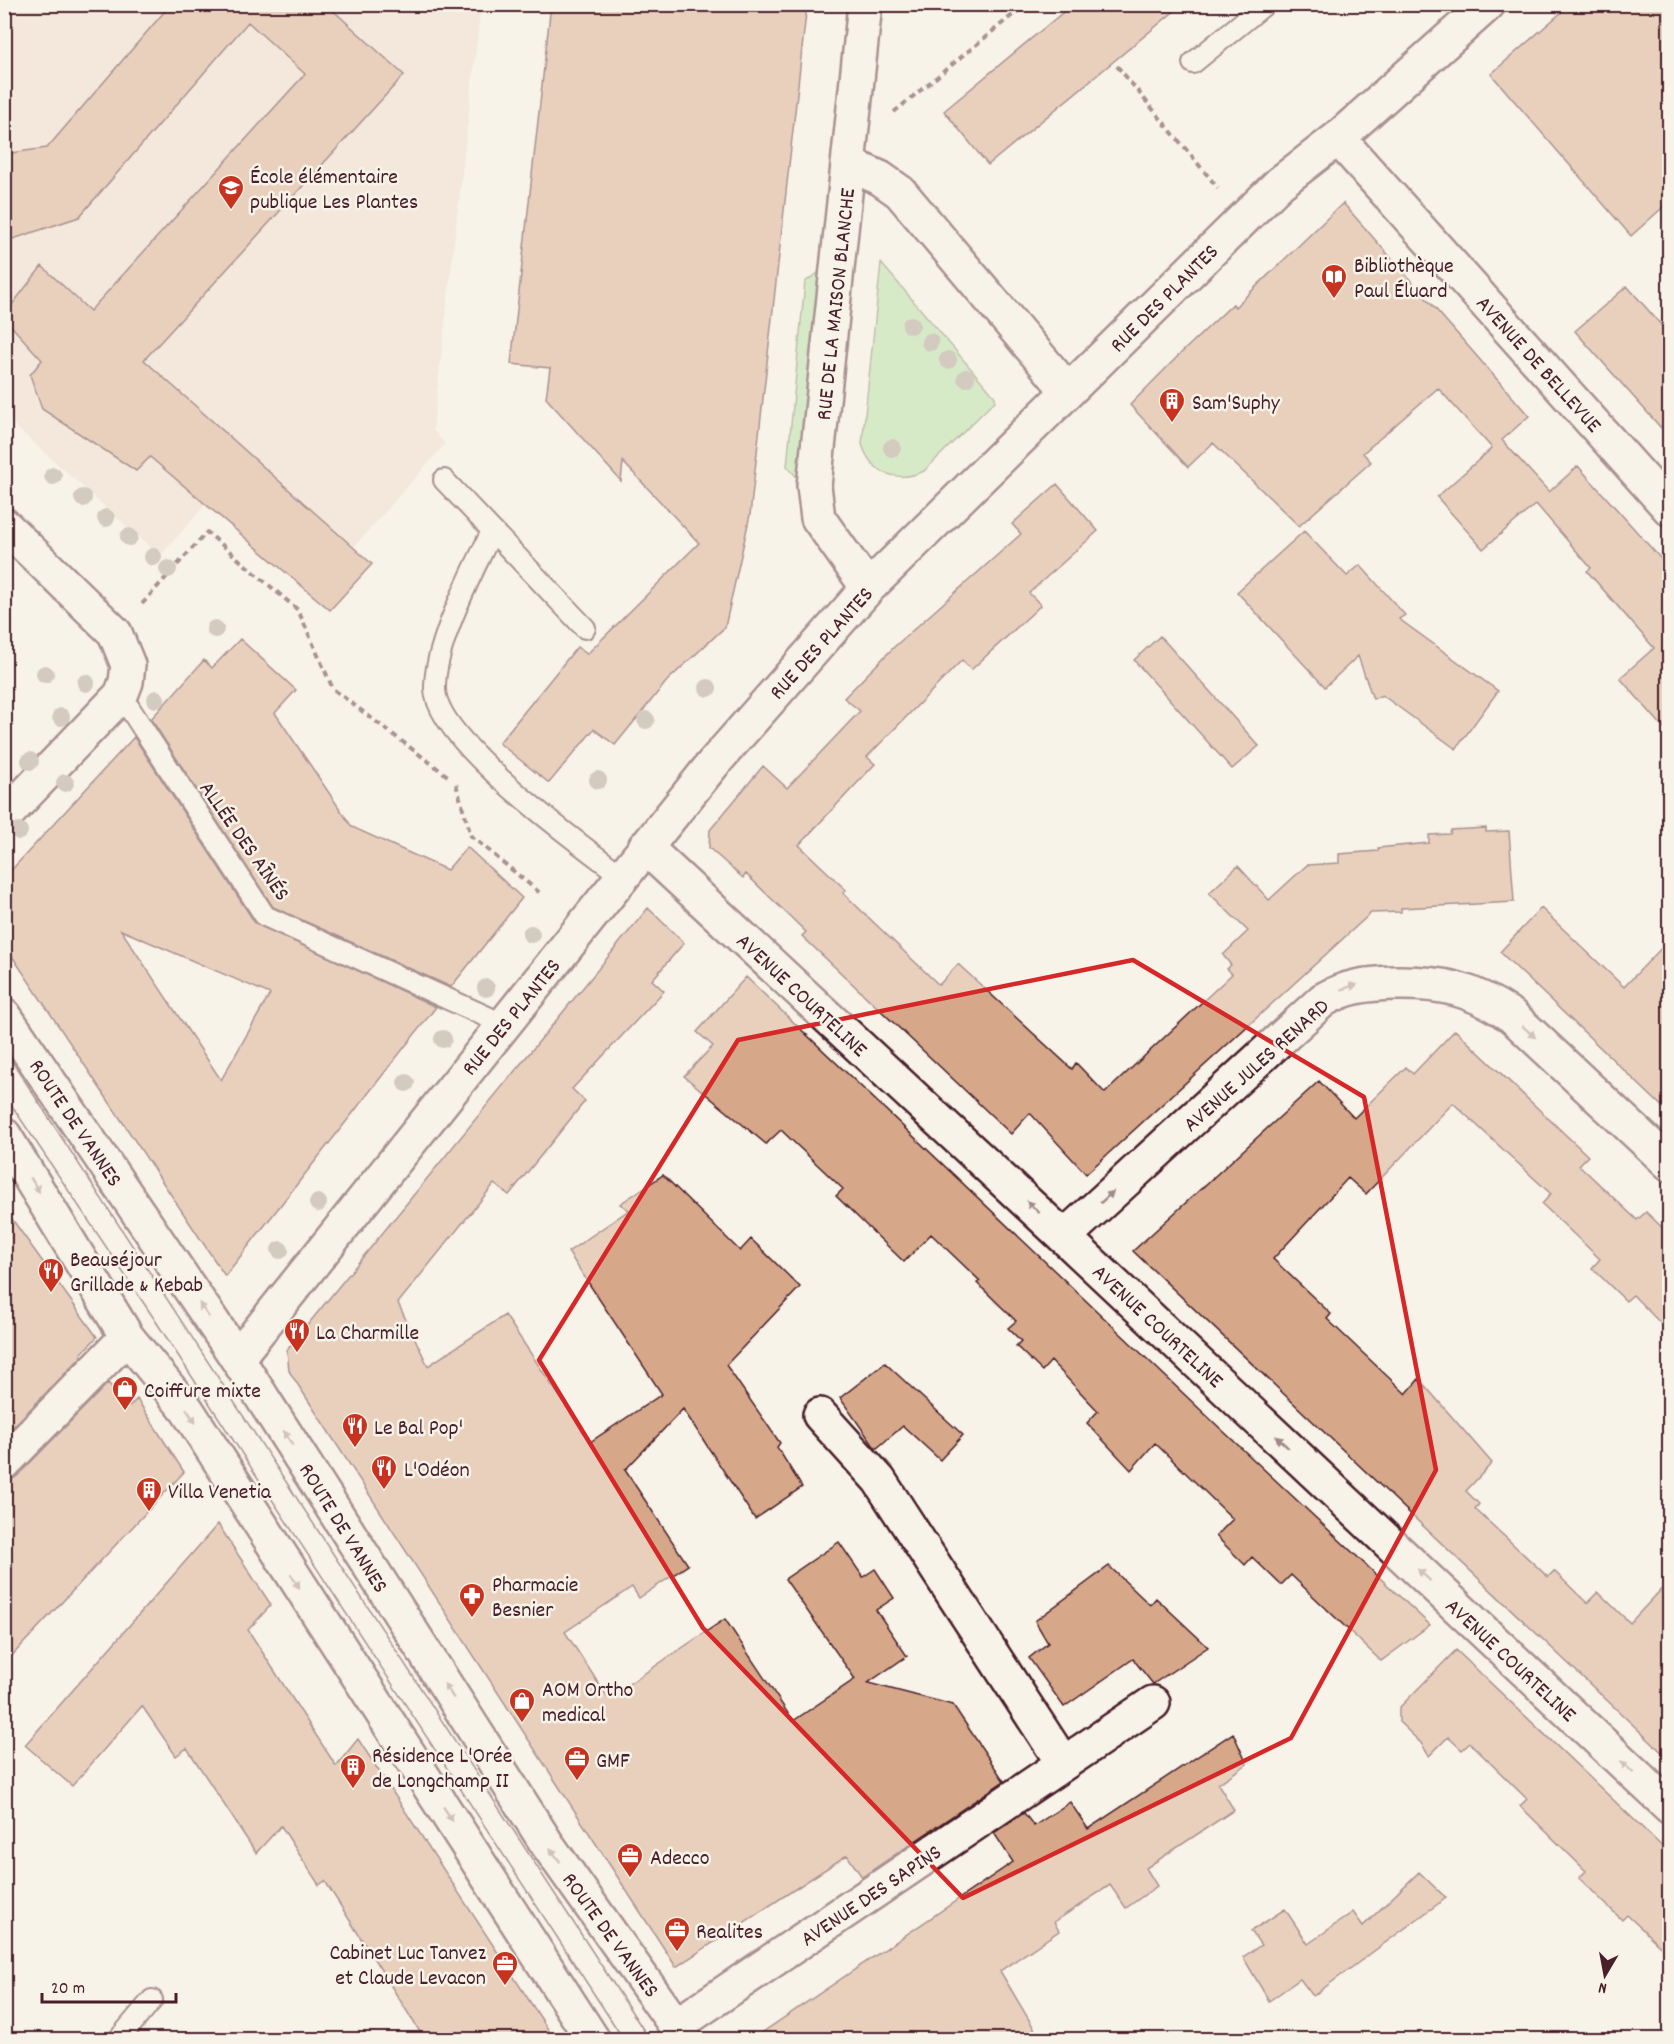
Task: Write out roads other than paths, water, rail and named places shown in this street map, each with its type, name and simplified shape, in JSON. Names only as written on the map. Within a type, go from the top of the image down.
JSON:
[{"type":"street","name":"RUE DE LA MAISON BLANCHE","points":[[865,4],[814,486],[818,518],[868,588]]},
{"type":"street","name":"RUE DES PLANTES","points":[[237,1358],[712,765],[868,588],[1280,183],[1338,138],[1488,4]]},
{"type":"street","name":"AVENUE DE BELLEVUE","points":[[1338,138],[1670,509]]},
{"type":"street","points":[[848,164],[880,178],[900,192],[1068,391]]},
{"type":"street","points":[[4,525],[116,633],[128,665],[121,696],[4,817]]},
{"type":"street","name":"AVENUE COURTELINE","points":[[645,847],[1670,1807]]},
{"type":"street","name":"AVENUE JULES RENARD","points":[[1064,1237],[1323,1000],[1341,989],[1360,984],[1430,982],[1458,988],[1486,999],[1520,1023],[1670,1164]]},
{"type":"street","name":"ROUTE DE VANNES","points":[[4,1015],[237,1358],[547,1844],[682,2032]]},
{"type":"street","points":[[4,1136],[127,1337],[187,1410],[593,2040]]},
{"type":"street","points":[[4,1462],[127,1337]]},
{"type":"street","points":[[820,1415],[879,1480],[1063,1763]]},
{"type":"street","name":"AVENUE DES SAPINS","points":[[682,2032],[1153,1702]]},
{"type":"lane","points":[[1193,63],[1265,4]]},
{"type":"lane","points":[[444,480],[585,628]]},
{"type":"lane","points":[[492,531],[467,584],[441,652],[435,690],[444,718],[472,753],[622,876]]},
{"type":"lane","name":"ALLÉE DES AÎNÉS","points":[[121,696],[265,916],[503,1024]]},
{"type":"lane","points":[[118,2040],[152,2000]]},
{"type":"tram line","points":[[4,1049],[650,2040]]},
{"type":"tram line","points":[[4,1094],[155,1320],[624,2040]]},
{"type":"place","name":"École élémentaire publique Les Plantes","points":[[231,211]]},
{"type":"place","name":"Bibliothèque Paul Éluard","points":[[1334,300]]},
{"type":"place","name":"Sam'Suphy","points":[[1172,424]]},
{"type":"place","name":"Beauséjour Grillade & Kebab","points":[[51,1294]]},
{"type":"place","name":"La Charmille","points":[[297,1354]]},
{"type":"place","name":"Coiffure mixte","points":[[125,1412]]},
{"type":"place","name":"Le Bal Pop'","points":[[355,1449]]},
{"type":"place","name":"L'Odéon","points":[[384,1491]]},
{"type":"place","name":"Villa Venetia","points":[[149,1513]]},
{"type":"place","name":"Pharmacie Besnier","points":[[472,1619]]},
{"type":"place","name":"AOM Ortho medical","points":[[522,1724]]},
{"type":"place","name":"GMF","points":[[577,1782]]},
{"type":"place","name":"Résidence L'Orée de Longchamp II","points":[[353,1790]]},
{"type":"place","name":"Adecco","points":[[630,1879]]},
{"type":"place","name":"Realites","points":[[677,1953]]},
{"type":"place","name":"Cabinet Luc Tanvez et Claude Levacon","points":[[505,1987]]}]
